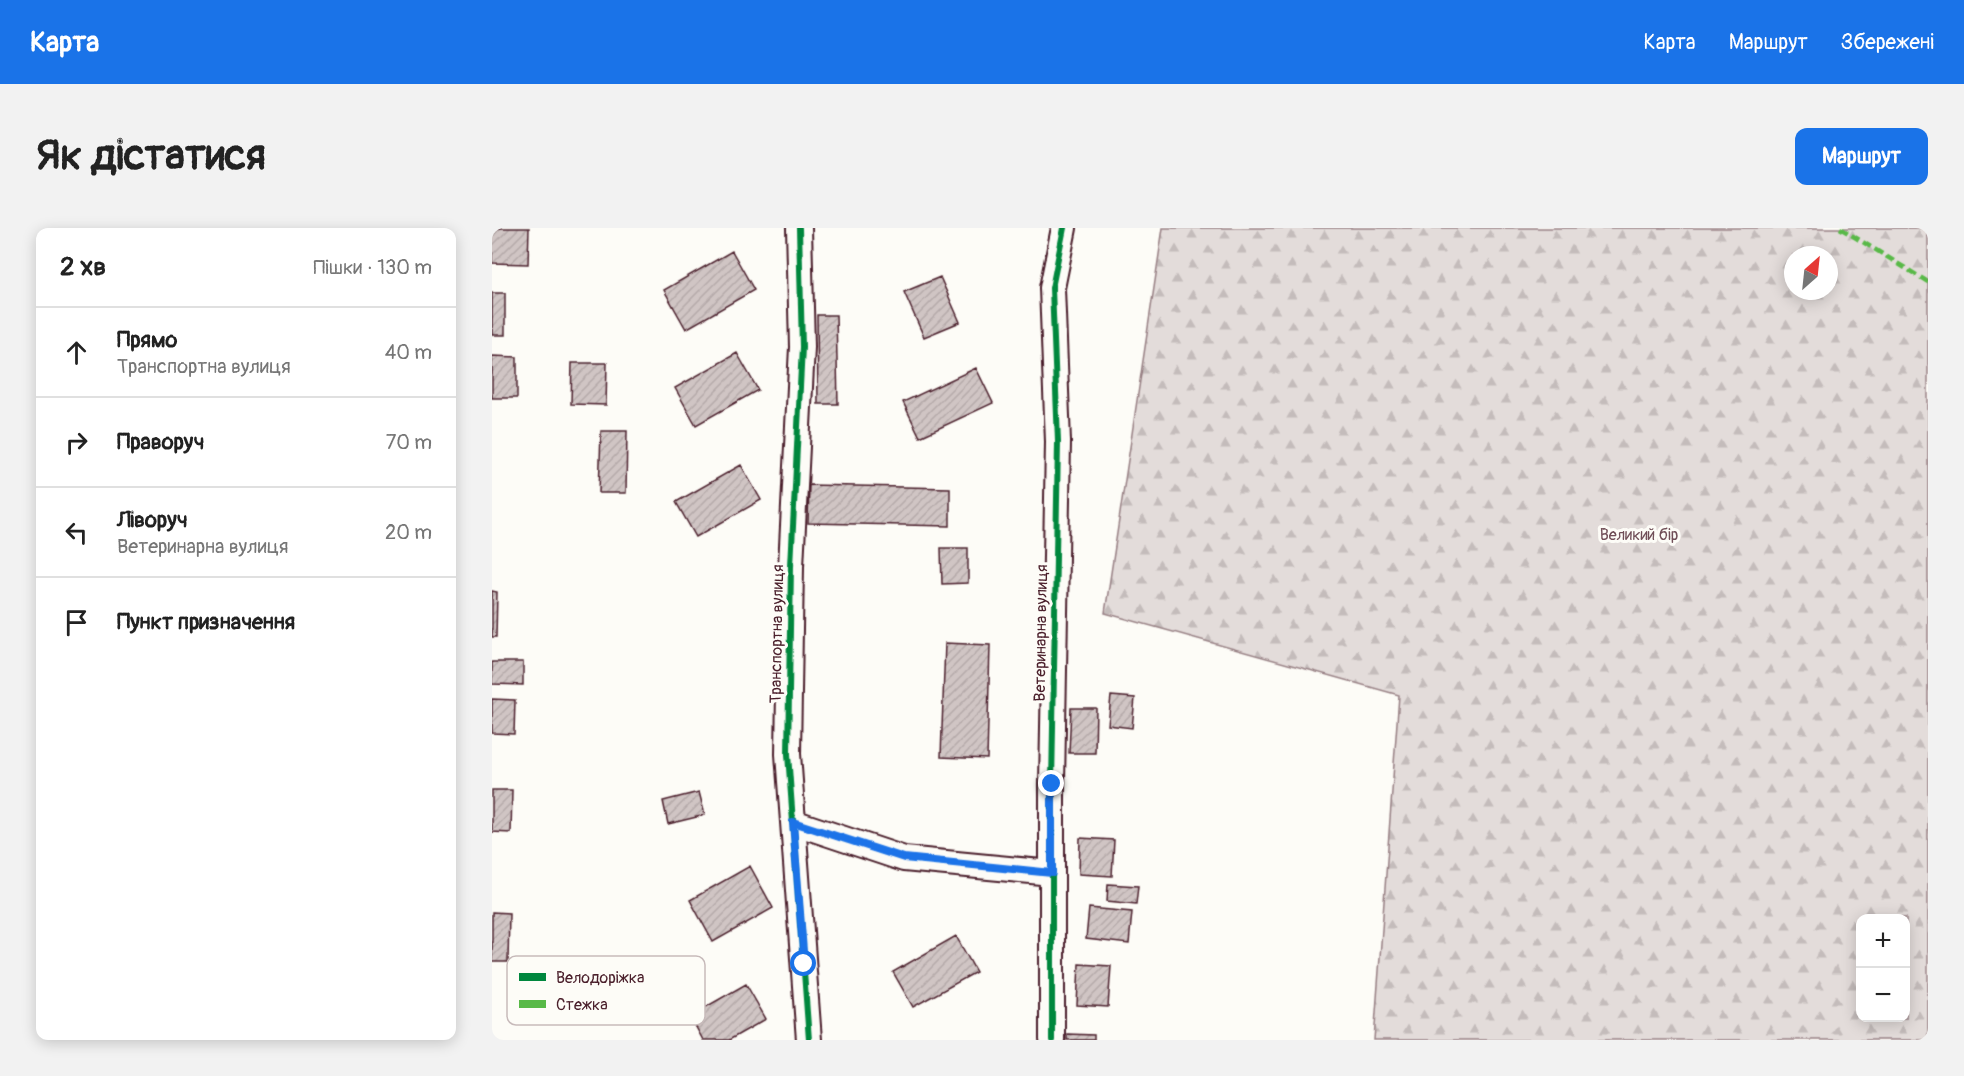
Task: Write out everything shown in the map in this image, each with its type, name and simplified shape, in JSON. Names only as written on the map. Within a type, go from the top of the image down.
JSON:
[{"type":"street","name":"Транспортна вулиця","points":[[799,228],[802,347],[791,566],[788,754],[809,1040]]},
{"type":"street","name":"Ветеринарна вулиця","points":[[1052,1040],[1058,442],[1052,288],[1064,228]]},
{"type":"street","points":[[793,822],[904,858],[1052,873]]},
{"type":"green space","name":"Великий бір","points":[[1163,228],[1928,228],[1928,1040],[1374,1040],[1399,695],[1105,613]]},
{"type":"building","points":[[492,228],[529,228],[528,264],[492,263]]},
{"type":"building","points":[[732,251],[754,290],[686,329],[664,290]]},
{"type":"building","points":[[940,277],[960,322],[924,337],[904,292]]},
{"type":"building","points":[[492,293],[505,293],[505,335],[492,335]]},
{"type":"building","points":[[817,315],[836,315],[838,404],[818,404]]},
{"type":"building","points":[[737,353],[758,390],[696,425],[675,388]]},
{"type":"building","points":[[492,356],[517,357],[517,398],[492,398]]},
{"type":"building","points":[[572,363],[607,363],[606,405],[571,404]]},
{"type":"building","points":[[976,368],[993,403],[920,437],[903,402]]},
{"type":"building","points":[[601,431],[627,431],[626,493],[599,493]]},
{"type":"building","points":[[741,465],[761,500],[696,537],[676,502]]},
{"type":"building","points":[[809,485],[950,488],[950,526],[808,523]]},
{"type":"building","points":[[941,548],[968,548],[968,583],[942,584]]},
{"type":"building","points":[[492,591],[497,592],[496,637],[492,637]]},
{"type":"building","points":[[945,643],[990,645],[987,759],[941,757]]},
{"type":"building","points":[[492,662],[523,662],[523,685],[492,684]]},
{"type":"building","points":[[1111,696],[1135,698],[1132,728],[1108,725]]},
{"type":"building","points":[[492,699],[515,700],[514,734],[492,733]]},
{"type":"building","points":[[1071,708],[1096,708],[1095,753],[1069,753]]},
{"type":"building","points":[[492,790],[512,790],[511,833],[492,832]]},
{"type":"building","points":[[699,792],[705,815],[668,824],[663,801]]},
{"type":"building","points":[[1080,838],[1114,840],[1112,876],[1079,874]]},
{"type":"building","points":[[750,866],[773,908],[713,942],[690,900]]},
{"type":"building","points":[[1108,884],[1138,886],[1136,904],[1107,901]]},
{"type":"building","points":[[1089,908],[1132,912],[1129,944],[1086,939]]},
{"type":"building","points":[[492,912],[509,913],[507,962],[492,962]]},
{"type":"building","points":[[956,936],[976,972],[913,1007],[893,972]]},
{"type":"building","points":[[1079,964],[1111,966],[1108,1007],[1077,1005]]},
{"type":"building","points":[[746,984],[766,1019],[729,1040],[703,1040],[695,1025],[705,1025],[705,1007]]},
{"type":"building","points":[[1067,1034],[1094,1035],[1094,1040],[1067,1040]]},
{"type":"marked path","points":[[1840,228],[1928,282]]},
{"type":"cycle path","points":[[799,228],[802,347],[791,566],[788,754],[809,1040]]},
{"type":"cycle path","points":[[1052,1040],[1052,784],[1058,442],[1052,288],[1064,228]]},
{"type":"route","points":[[804,964],[793,822],[904,858],[1052,873],[1052,784]]}]
